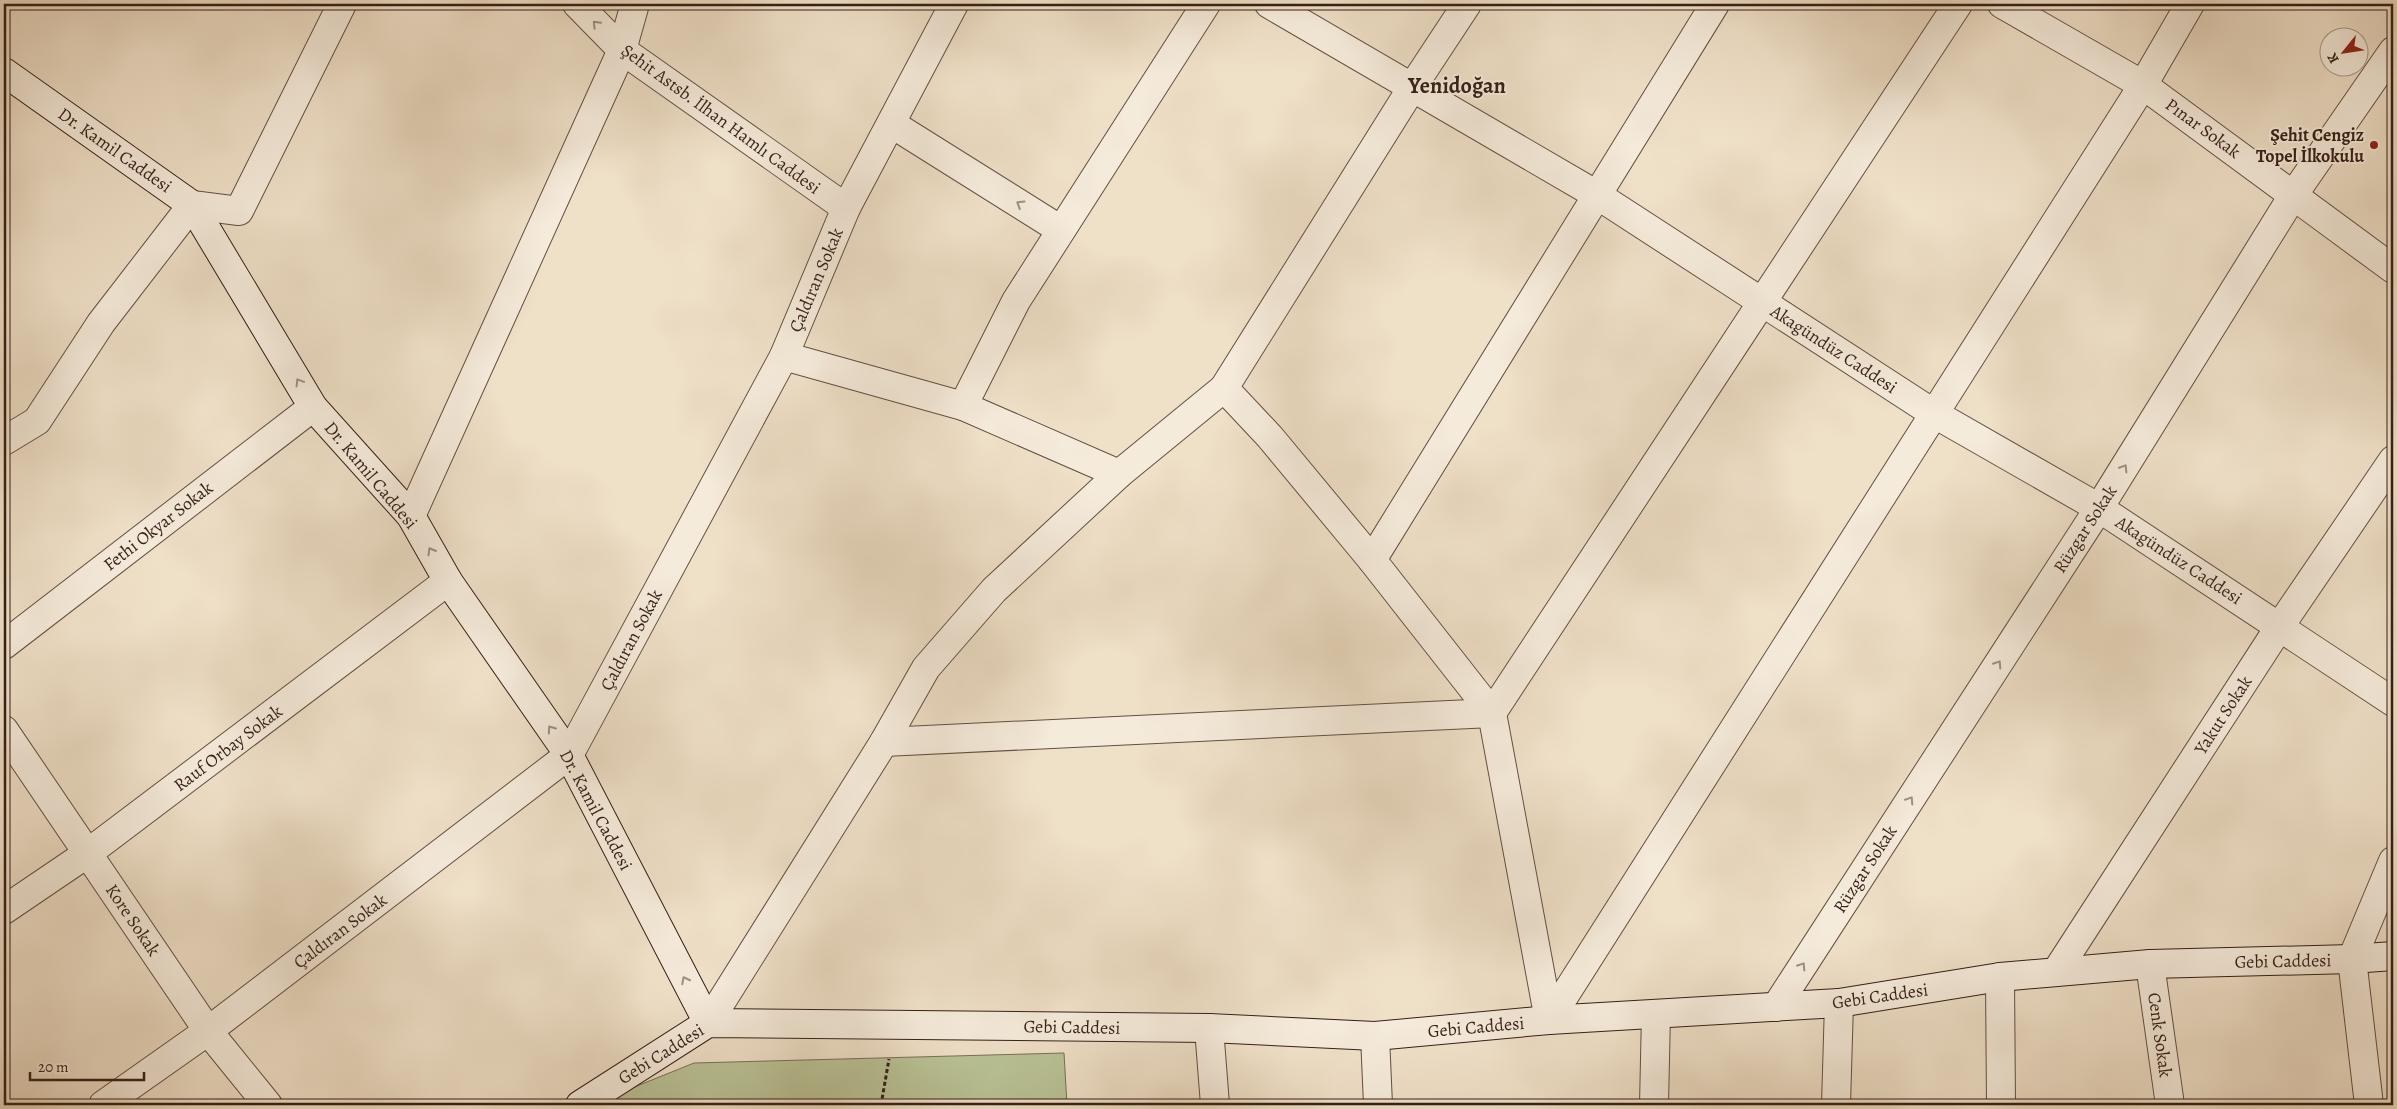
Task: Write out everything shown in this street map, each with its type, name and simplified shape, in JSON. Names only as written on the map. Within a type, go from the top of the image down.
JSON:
[{"type":"street","points":[[4,441],[37,421],[101,323],[192,205],[240,211],[342,4]]},
{"type":"street","name":"Şehit Astsb. İlhan Hamlı Caddesi","points":[[577,4],[622,50],[846,208]]},
{"type":"street","points":[[411,516],[622,50],[635,4]]},
{"type":"street","name":"Çaldıran Sokak","points":[[103,1105],[208,1031],[569,755],[784,356],[846,208],[954,4]]},
{"type":"street","points":[[963,406],[1016,301],[1206,4]]},
{"type":"street","name":"Akagündüz Caddesi","points":[[1269,4],[1598,195],[1934,413],[2099,508],[2393,702]]},
{"type":"street","points":[[708,1023],[884,742],[926,668],[994,590],[1118,474],[1224,388],[1413,86],[1467,4]]},
{"type":"street","points":[[1372,560],[1715,4]]},
{"type":"street","points":[[1492,713],[1958,4]]},
{"type":"street","name":"Pınar Sokak","points":[[2002,4],[2143,85],[2294,194],[2393,269]]},
{"type":"street","points":[[1549,1020],[2143,85],[2190,4]]},
{"type":"street","name":"Rüzgar Sokak","points":[[1776,1007],[2099,508],[2294,194],[2393,51]]},
{"type":"street","name":"Dr. Kamil Caddesi","points":[[4,72],[192,205],[313,406],[411,516],[448,581],[569,755],[708,1023]]},
{"type":"street","points":[[892,124],[1061,230]]},
{"type":"street","points":[[784,356],[963,406],[1118,474]]},
{"type":"street","points":[[1224,388],[1270,437],[1372,560],[1492,713],[1549,1020]]},
{"type":"street","name":"Fethi Okyar Sokak","points":[[4,646],[313,406]]},
{"type":"street","name":"Yakut Sokak","points":[[2056,972],[2280,626],[2393,460]]},
{"type":"street","name":"Rauf Orbay Sokak","points":[[4,910],[88,853],[448,581]]},
{"type":"street","points":[[884,742],[1492,713]]},
{"type":"street","name":"Kore Sokak","points":[[4,730],[208,1031],[268,1105]]},
{"type":"street","points":[[2369,1105],[2352,959],[2393,861]]},
{"type":"street","name":"Gebi Caddesi","points":[[580,1105],[708,1023],[1209,1028],[1375,1036],[1549,1020],[1839,1003],[2000,977],[2150,964],[2352,959],[2393,956]]},
{"type":"street","name":"Cenk Sokak","points":[[2150,964],[2170,1105]]},
{"type":"street","points":[[2000,977],[2001,1105]]},
{"type":"street","points":[[1836,1105],[1839,1003]]},
{"type":"street","points":[[1654,1105],[1656,1014]]},
{"type":"street","points":[[1209,1028],[1215,1105]]},
{"type":"street","points":[[1375,1036],[1378,1105]]},
{"type":"path","points":[[881,1105],[895,1025]]},
{"type":"green space","points":[[1064,1053],[1067,1105],[606,1105],[622,1092],[694,1063]]},
{"type":"place","name":"Şehit Cengiz Topel İlkokulu","points":[[2374,145]]},
{"type":"district","name":"Yenidoğan","points":[[1457,86]]}]
